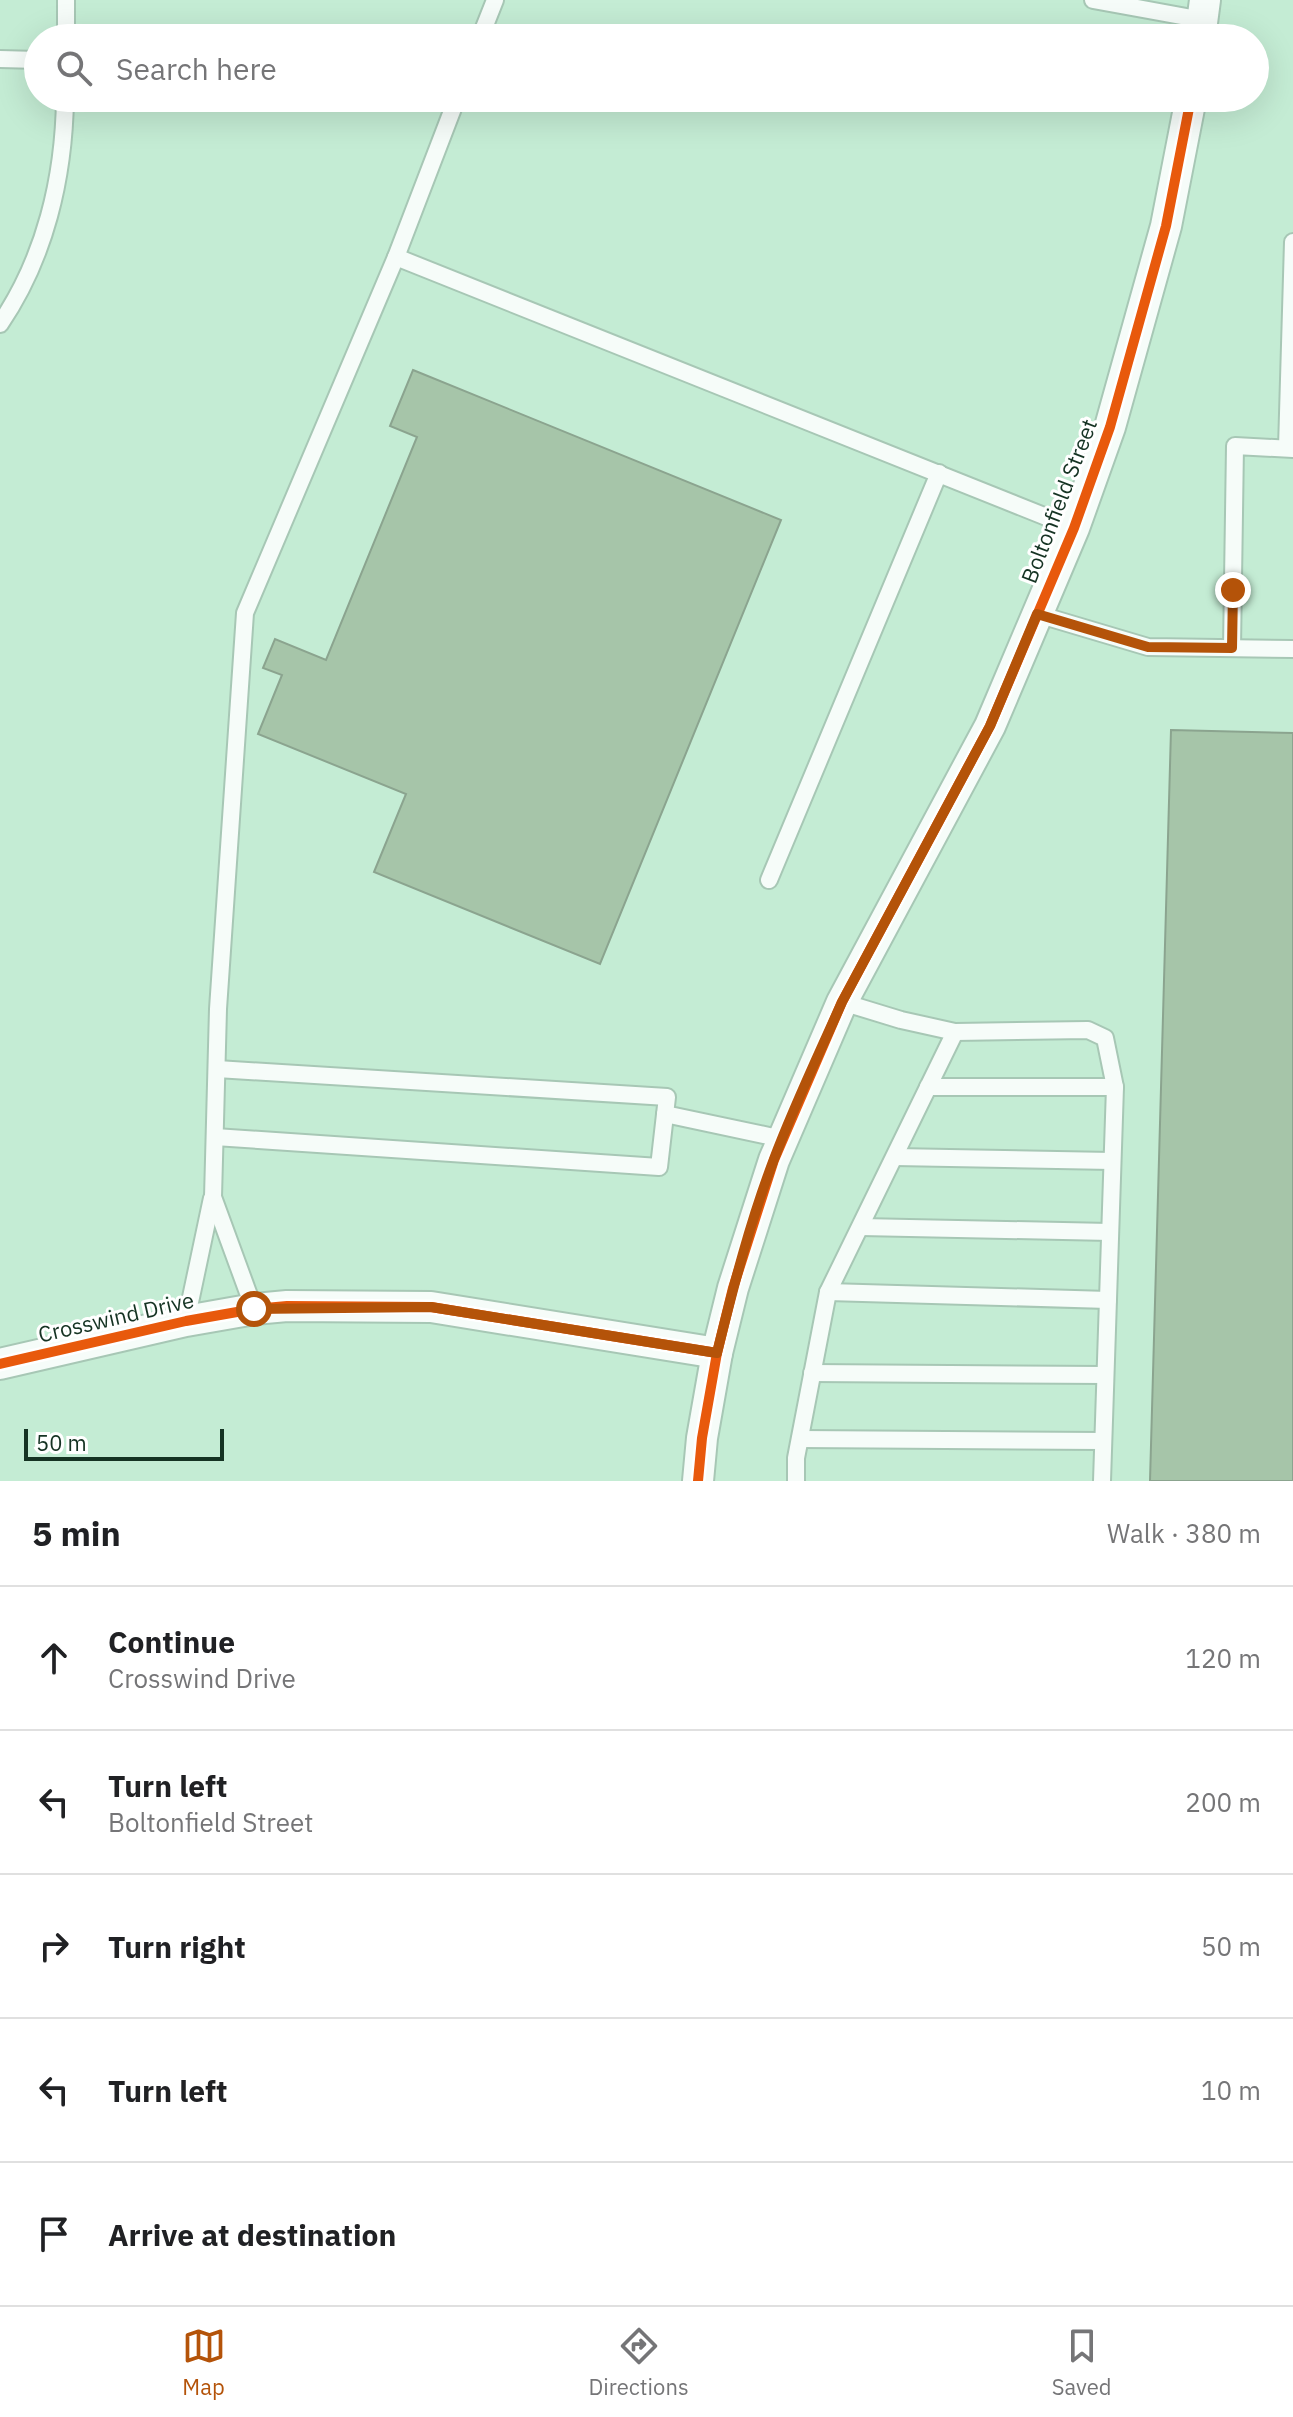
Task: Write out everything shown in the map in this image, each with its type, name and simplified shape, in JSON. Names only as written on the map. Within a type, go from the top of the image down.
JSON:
[{"type":"street","name":"Boltonfield Street","points":[[698,1481],[717,1353],[733,1288],[783,1139],[842,1002],[990,726],[1074,528],[1110,427],[1166,226],[1188,112]]},
{"type":"street","name":"Crosswind Drive","points":[[0,1364],[186,1321],[254,1309],[431,1307],[717,1353]]},
{"type":"lane","points":[[66,0],[66,24]]},
{"type":"lane","points":[[486,24],[495,0]]},
{"type":"lane","points":[[1093,0],[1203,19]]},
{"type":"lane","points":[[0,59],[24,60]]},
{"type":"lane","points":[[0,324],[21,294],[37,258],[52,210],[65,112]]},
{"type":"lane","points":[[186,1321],[213,1197],[218,1009],[245,613],[396,257],[452,112]]},
{"type":"lane","points":[[1232,648],[1235,446],[1290,449],[1293,242]]},
{"type":"lane","points":[[396,257],[1074,528]]},
{"type":"lane","points":[[769,880],[939,473]]},
{"type":"lane","points":[[1037,614],[1148,647],[1293,649]]},
{"type":"lane","points":[[842,1002],[955,1032],[1088,1030],[1105,1038],[1115,1087],[1102,1481]]},
{"type":"lane","points":[[796,1481],[800,1439],[828,1292],[955,1032]]},
{"type":"lane","points":[[215,1137],[659,1167],[667,1097],[217,1069]]},
{"type":"lane","points":[[928,1087],[1115,1087]]},
{"type":"lane","points":[[665,1114],[783,1139]]},
{"type":"lane","points":[[895,1157],[1112,1161]]},
{"type":"lane","points":[[213,1197],[254,1309]]},
{"type":"lane","points":[[861,1227],[1110,1232]]},
{"type":"lane","points":[[828,1292],[1108,1300]]},
{"type":"lane","points":[[812,1373],[1105,1375]]},
{"type":"lane","points":[[800,1439],[1103,1441]]},
{"type":"building","points":[[413,370],[781,520],[600,964],[374,872],[406,794],[258,734],[282,675],[263,668],[275,639],[326,660],[417,437],[390,426]]},
{"type":"building","points":[[1171,730],[1293,733],[1293,1481],[1150,1481]]},
{"type":"cycle path","points":[[698,1481],[717,1353],[733,1288],[774,1160],[842,1002],[990,726],[1074,528],[1110,427],[1166,226],[1188,112]]},
{"type":"cycle path","points":[[0,1364],[186,1321],[287,1306],[431,1307],[717,1353]]},
{"type":"route","points":[[254,1309],[287,1306],[431,1307],[717,1353],[733,1288],[774,1160],[823,1045],[842,1002],[990,726],[1037,614],[1148,647],[1232,648],[1233,590]]}]
